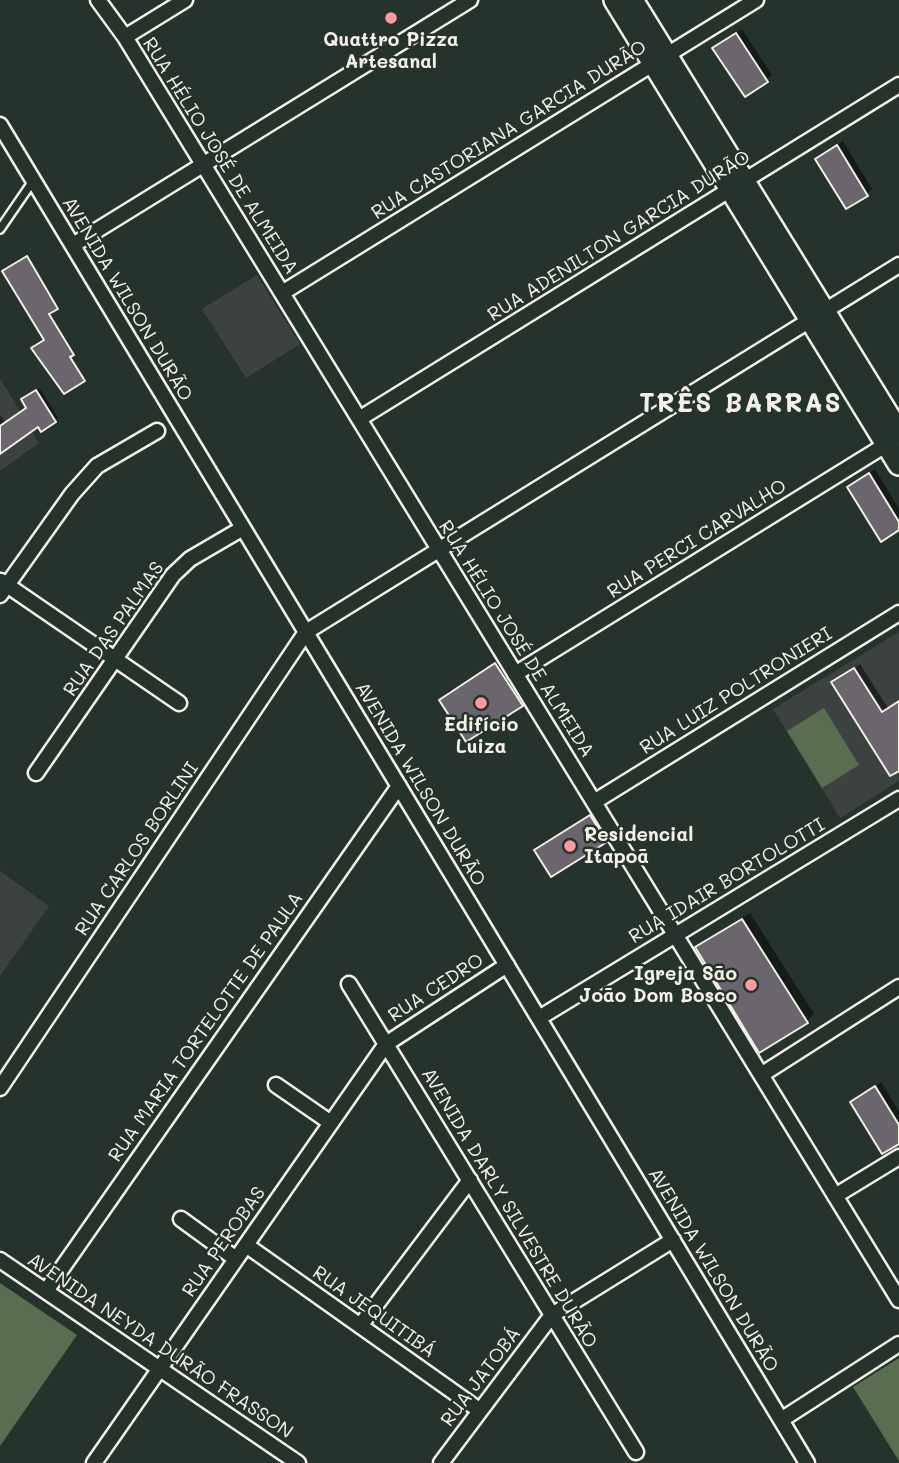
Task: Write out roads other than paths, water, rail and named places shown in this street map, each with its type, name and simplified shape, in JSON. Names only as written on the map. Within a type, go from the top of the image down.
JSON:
[{"type":"main road","points":[[615,0],[660,60],[895,438],[899,464]]},
{"type":"main road","points":[[632,0],[660,60]]},
{"type":"street","name":"RUA HÉLIO JOSÉ DE ALMEIDA","points":[[98,0],[125,37],[899,1300]]},
{"type":"street","points":[[125,37],[185,0]]},
{"type":"street","points":[[73,245],[470,0]]},
{"type":"street","name":"RUA CASTORIANA GARCIA DURÃO","points":[[282,293],[756,0]]},
{"type":"street","name":"RUA ADENILTON GARCIA DURÃO","points":[[359,419],[899,85]]},
{"type":"street","name":"AVENIDA WILSON DURÃO","points":[[0,125],[807,1463]]},
{"type":"street","points":[[306,632],[899,265]]},
{"type":"street","points":[[157,431],[97,466],[72,494],[2,587],[179,703]]},
{"type":"street","name":"RUA PERCI CARVALHO","points":[[515,674],[895,438]]},
{"type":"street","name":"RUA DAS PALMAS","points":[[36,773],[181,567],[243,528]]},
{"type":"street","name":"RUA LUIZ POLTRONIERI","points":[[594,802],[899,613]]},
{"type":"street","name":"RUA CARLOS BORLINI","points":[[0,1088],[306,632]]},
{"type":"street","name":"RUA MARIA TORTELOTTE DE PAULA","points":[[46,1291],[398,786]]},
{"type":"street","name":"RUA IDAIR BORTOLOTTI","points":[[539,1018],[899,799]]},
{"type":"street","name":"RUA CEDRO","points":[[386,1044],[507,965]]},
{"type":"street","name":"AVENIDA DARLY SILVESTRE DURÃO","points":[[349,984],[636,1452]]},
{"type":"street","points":[[761,1075],[899,988]]},
{"type":"street","name":"RUA PEROBAS","points":[[94,1463],[386,1044]]},
{"type":"street","points":[[276,1085],[331,1123]]},
{"type":"street","points":[[835,1196],[899,1157]]},
{"type":"street","points":[[360,1326],[470,1180]]},
{"type":"street","points":[[181,1219],[236,1259]]},
{"type":"street","points":[[552,1315],[673,1240]]},
{"type":"street","name":"RUA JEQUITIBÁ","points":[[246,1245],[479,1410]]},
{"type":"street","name":"AVENIDA NEYDA DURÃO FRASSON","points":[[0,1260],[298,1463]]},
{"type":"street","name":"RUA JATOBÁ","points":[[441,1463],[552,1315]]},
{"type":"street","points":[[781,1420],[899,1344]]},
{"type":"lane","points":[[0,229],[33,180]]},
{"type":"place","name":"Quattro Pizza Artesanal","points":[[391,18]]},
{"type":"place","name":"Edifício Luiza","points":[[481,703]]},
{"type":"place","name":"Residencial Itapoã","points":[[570,846]]},
{"type":"place","name":"Igreja São João Dom Bosco","points":[[751,985]]},
{"type":"district","name":"TRÊS BARRAS","points":[[741,404]]}]
